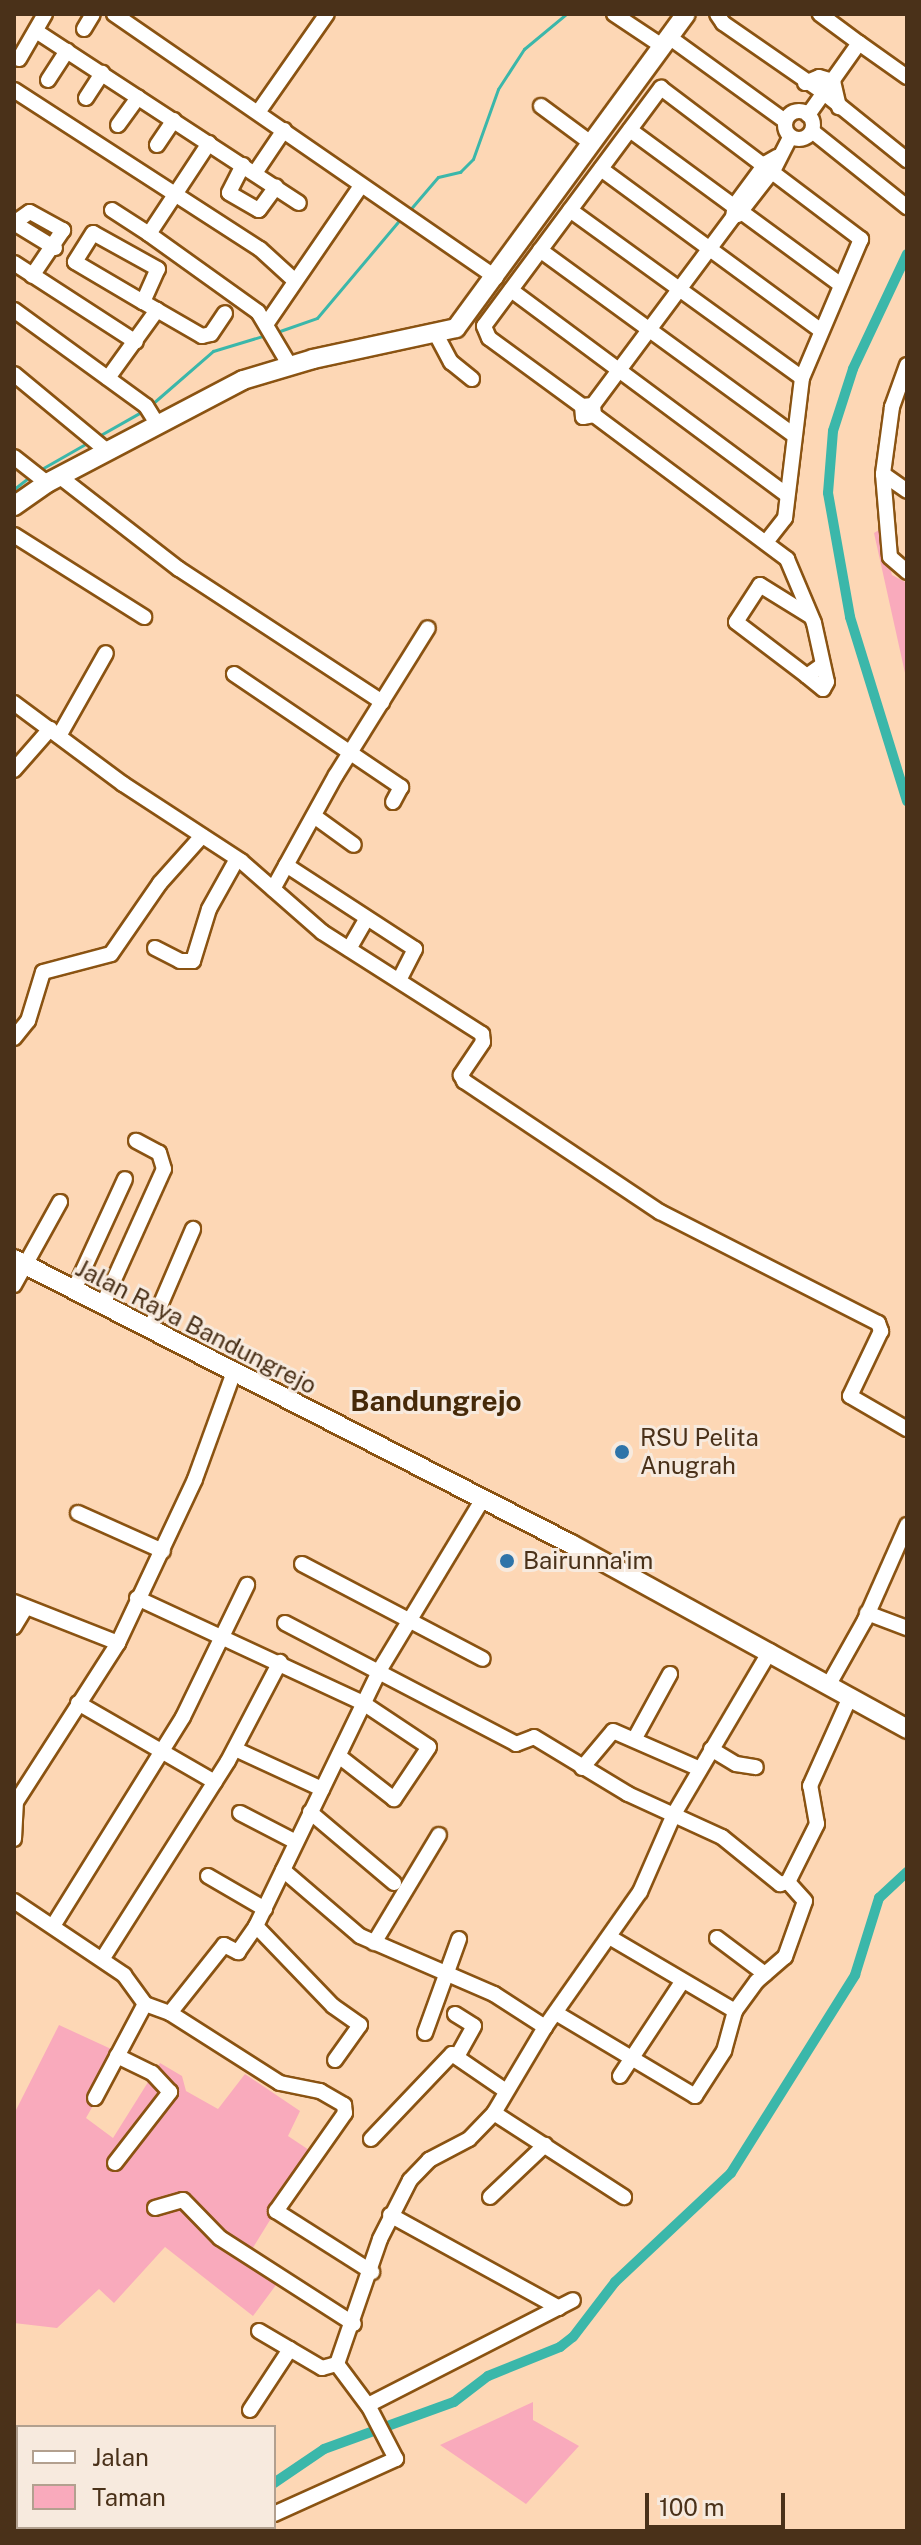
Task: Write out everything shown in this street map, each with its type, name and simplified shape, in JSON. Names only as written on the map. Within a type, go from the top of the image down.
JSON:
[{"type":"main road","points":[[14,506],[45,477],[152,416],[290,366],[437,336],[459,326],[504,284],[591,143],[686,14]]},
{"type":"main road","name":"Jalan Raya Bandungrejo","points":[[18,1262],[481,1502],[571,1544],[907,1729]]},
{"type":"street","points":[[19,59],[45,14]]},
{"type":"street","points":[[84,29],[93,14]]},
{"type":"street","points":[[114,14],[137,19],[360,187],[504,284],[787,495]]},
{"type":"street","points":[[259,111],[327,14]]},
{"type":"street","points":[[614,14],[666,42],[785,121],[790,137]]},
{"type":"street","points":[[717,14],[805,83],[829,87]]},
{"type":"street","points":[[820,14],[907,77]]},
{"type":"street","points":[[36,31],[299,203]]},
{"type":"street","points":[[808,115],[859,43]]},
{"type":"street","points":[[48,80],[67,51]]},
{"type":"street","points":[[86,98],[102,73]]},
{"type":"street","points":[[829,87],[839,107],[907,160]]},
{"type":"street","points":[[768,540],[784,523],[791,433],[802,378],[819,329],[860,237],[772,163],[661,88],[540,250],[504,284],[486,322],[486,335],[768,540],[791,564],[811,616],[825,689],[736,622],[760,585],[811,616]]},
{"type":"street","points":[[14,90],[260,249],[294,280]]},
{"type":"street","points":[[118,125],[138,97]]},
{"type":"street","points":[[541,106],[591,143]]},
{"type":"street","points":[[785,121],[795,112],[808,115]]},
{"type":"street","points":[[808,115],[812,131],[906,206]]},
{"type":"street","points":[[157,145],[174,120]]},
{"type":"street","points":[[276,187],[259,210],[229,193],[284,130]]},
{"type":"street","points":[[630,130],[838,283]]},
{"type":"street","points":[[790,137],[803,139],[812,131]]},
{"type":"street","points":[[590,409],[790,137]]},
{"type":"street","points":[[149,234],[209,143]]},
{"type":"street","points":[[601,169],[819,329]]},
{"type":"street","points":[[271,332],[294,280],[360,187]]},
{"type":"street","points":[[112,210],[149,234],[271,332],[290,366]]},
{"type":"street","points":[[570,210],[802,378]]},
{"type":"street","points":[[32,276],[55,248],[64,236],[62,228],[30,212],[14,223],[55,248]]},
{"type":"street","points":[[143,302],[158,269],[93,233],[75,262],[143,302],[202,336],[211,334],[225,313]]},
{"type":"street","points":[[540,250],[791,433]]},
{"type":"street","points":[[14,263],[136,342]]},
{"type":"street","points":[[14,310],[108,378],[152,416]]},
{"type":"street","points":[[108,378],[157,310]]},
{"type":"street","points":[[437,336],[451,362],[472,379]]},
{"type":"street","points":[[907,365],[892,407],[883,474],[890,557],[907,572]]},
{"type":"street","points":[[14,374],[99,445]]},
{"type":"street","points":[[892,407],[907,416]]},
{"type":"street","points":[[14,457],[382,702]]},
{"type":"street","points":[[883,474],[907,491]]},
{"type":"street","points":[[14,535],[144,617]]},
{"type":"street","points":[[273,889],[350,753],[428,628]]},
{"type":"street","points":[[14,770],[54,732],[106,653]]},
{"type":"street","points":[[234,674],[401,787],[393,802]]},
{"type":"street","points":[[14,703],[237,859],[349,949],[484,1037],[461,1075],[464,1081],[660,1212],[878,1323],[881,1331],[850,1396],[907,1429]]},
{"type":"street","points":[[314,816],[354,845]]},
{"type":"street","points":[[14,1038],[28,1021],[43,972],[111,954],[160,883],[202,836]]},
{"type":"street","points":[[155,948],[180,961],[193,961],[209,909],[237,859]]},
{"type":"street","points":[[286,865],[415,949],[399,980]]},
{"type":"street","points":[[349,949],[366,919]]},
{"type":"street","points":[[103,1304],[166,1164],[159,1153],[136,1141]]},
{"type":"street","points":[[74,1290],[125,1179]]},
{"type":"street","points":[[14,1285],[18,1262],[60,1202]]},
{"type":"street","points":[[150,1329],[193,1229]]},
{"type":"street","points":[[14,1839],[15,1804],[118,1643],[137,1598],[163,1551],[234,1372]]},
{"type":"street","points":[[170,2013],[224,1945],[238,1952],[256,1926],[379,1671],[481,1502]]},
{"type":"street","points":[[78,1513],[163,1551]]},
{"type":"street","points":[[828,1686],[867,1613],[907,1525]]},
{"type":"street","points":[[302,1564],[483,1659]]},
{"type":"street","points":[[53,1926],[162,1753],[223,1639],[247,1585]]},
{"type":"street","points":[[137,1598],[363,1703],[428,1745],[428,1752],[394,1799],[339,1756]]},
{"type":"street","points":[[14,1627],[20,1605],[118,1643]]},
{"type":"street","points":[[867,1613],[907,1628]]},
{"type":"street","points":[[285,1623],[516,1744],[534,1737],[582,1768],[737,1847],[780,1884],[788,1882],[817,1824],[810,1786],[850,1697]]},
{"type":"street","points":[[337,2364],[354,2324],[390,2215],[429,2160],[469,2139],[494,2113],[545,2027],[611,1938],[640,1892],[674,1814],[770,1651]]},
{"type":"street","points":[[103,1958],[235,1749],[280,1662]]},
{"type":"street","points":[[635,1738],[670,1674]]},
{"type":"street","points":[[78,1703],[215,1782]]},
{"type":"street","points":[[582,1768],[609,1732],[635,1738],[700,1769]]},
{"type":"street","points":[[235,1749],[322,1789]]},
{"type":"street","points":[[711,1749],[736,1764],[756,1767]]},
{"type":"street","points":[[310,1812],[394,1883]]},
{"type":"street","points":[[240,1813],[296,1842]]},
{"type":"street","points":[[374,1943],[439,1835]]},
{"type":"street","points":[[283,1870],[374,1943],[494,1994],[545,2027]]},
{"type":"street","points":[[208,1876],[265,1909]]},
{"type":"street","points":[[556,2013],[630,2059],[698,2095],[724,2051],[735,2011],[765,1974],[785,1957],[805,1901],[788,1882]]},
{"type":"street","points":[[14,1901],[103,1958],[124,1975],[145,2004],[170,2013],[280,2083],[320,2091],[344,2105],[345,2113],[276,2211],[372,2272]]},
{"type":"street","points":[[256,1926],[333,2006],[360,2025],[335,2060]]},
{"type":"street","points":[[611,1938],[735,2011]]},
{"type":"street","points":[[717,1938],[765,1974]]},
{"type":"street","points":[[425,2033],[459,1939]]},
{"type":"street","points":[[620,2076],[682,1982]]},
{"type":"street","points":[[95,2098],[145,2004]]},
{"type":"street","points":[[371,2139],[447,2058],[458,2055],[474,2026],[455,2014]]},
{"type":"street","points":[[458,2055],[506,2091]]},
{"type":"street","points":[[115,2163],[170,2092],[152,2073],[117,2056]]},
{"type":"street","points":[[494,2113],[624,2197]]},
{"type":"street","points":[[490,2197],[545,2145]]},
{"type":"street","points":[[155,2208],[183,2200],[220,2238],[354,2324]]},
{"type":"street","points":[[390,2215],[559,2308]]},
{"type":"street","points":[[369,2406],[573,2300]]},
{"type":"street","points":[[259,2331],[322,2368],[337,2364]]},
{"type":"street","points":[[250,2410],[290,2349]]},
{"type":"street","points":[[276,2513],[336,2489],[394,2456],[369,2406],[337,2364]]},
{"type":"green space","points":[[879,530],[892,575],[907,583],[907,682],[874,533]]},
{"type":"green space","points":[[59,2025],[122,2054],[86,2118],[113,2138],[160,2063],[182,2076],[186,2091],[218,2109],[245,2074],[300,2111],[288,2136],[312,2152],[246,2259],[276,2285],[253,2316],[165,2247],[114,2303],[99,2289],[57,2328],[14,2323],[14,2114]]},
{"type":"green space","points":[[533,2402],[533,2420],[579,2446],[526,2504],[440,2445]]},
{"type":"waterway","points":[[408,212],[438,177],[460,172],[473,159],[498,89],[524,49],[566,14]]},
{"type":"waterway","points":[[277,332],[317,318],[402,217]]},
{"type":"waterway","points":[[907,254],[853,369],[833,431],[828,493],[850,617],[907,801]]},
{"type":"waterway","points":[[152,404],[213,351],[266,335]]},
{"type":"waterway","points":[[97,437],[143,411]]},
{"type":"waterway","points":[[38,471],[87,443]]},
{"type":"waterway","points":[[14,489],[32,475]]},
{"type":"waterway","points":[[276,2482],[324,2449],[454,2402],[488,2376],[560,2347],[573,2337],[615,2282],[731,2173],[855,1975],[879,1898],[907,1872]]},
{"type":"waterway","points":[[153,2531],[158,2529]]},
{"type":"place","name":"RSU Pelita Anugrah","points":[[622,1452]]},
{"type":"place","name":"Bairunna'im","points":[[507,1561]]},
{"type":"district","name":"Bandungrejo","points":[[436,1401]]}]
